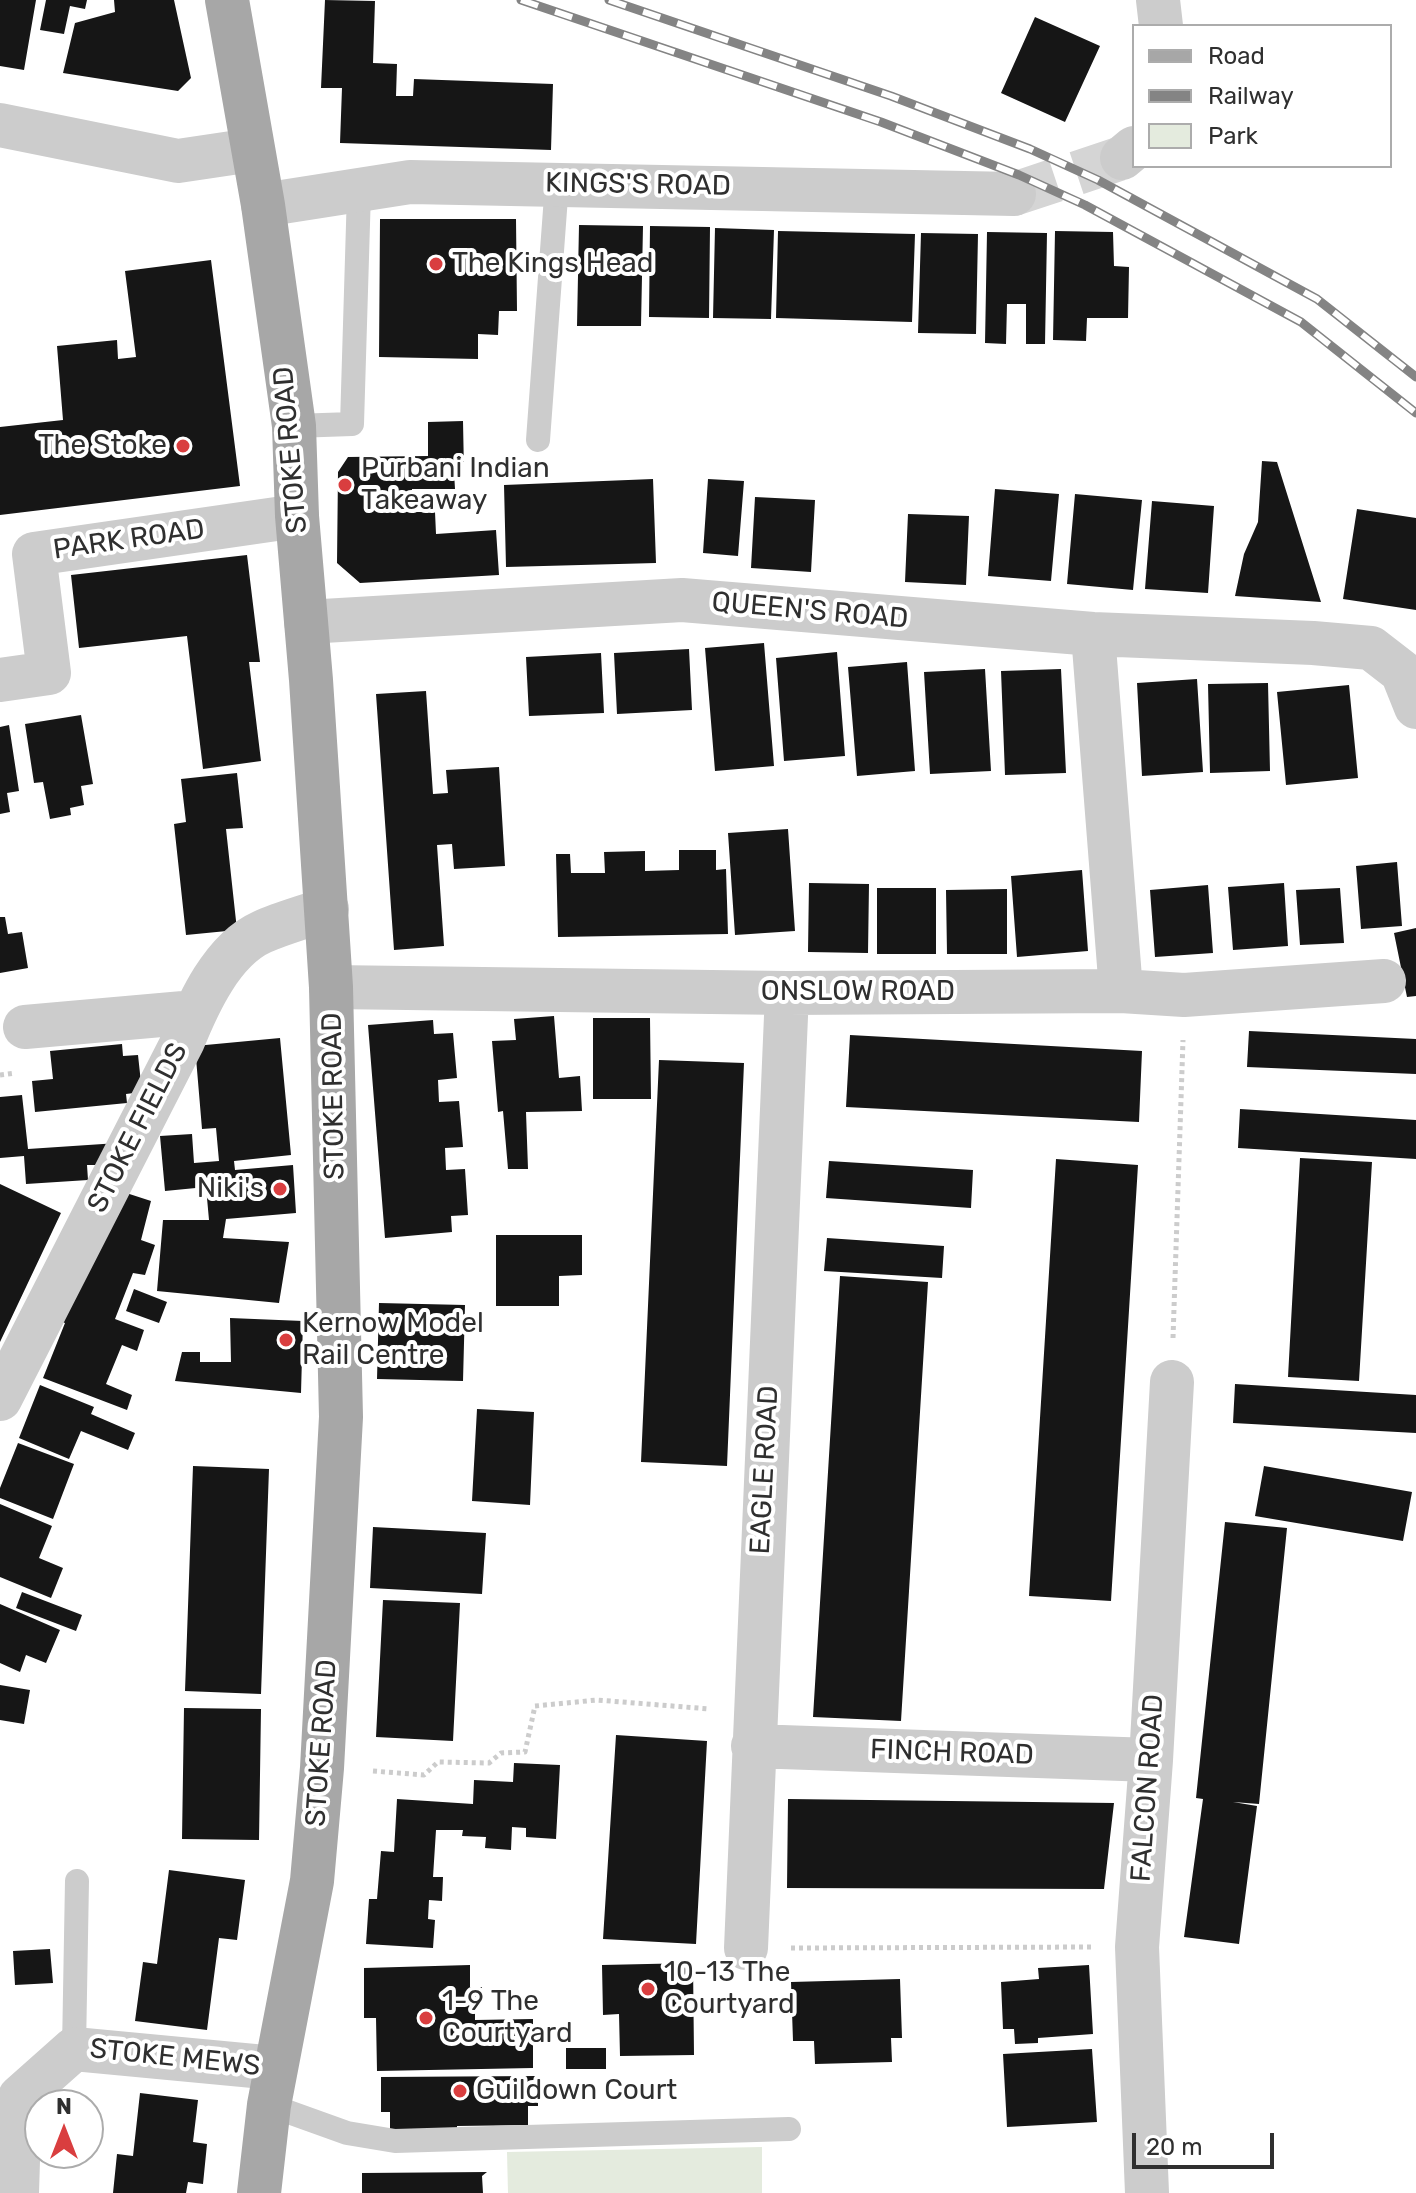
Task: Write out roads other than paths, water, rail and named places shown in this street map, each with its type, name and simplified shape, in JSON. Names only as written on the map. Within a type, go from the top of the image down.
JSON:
[{"type":"main road","name":"STOKE ROAD","points":[[227,0],[263,205],[294,426],[297,516],[331,987],[341,1417],[322,1768],[312,1881],[272,2087],[259,2193]]},
{"type":"street","points":[[1158,0],[1161,24]]},
{"type":"street","points":[[0,125],[178,161],[252,150]]},
{"type":"street","name":"KINGS'S ROAD","points":[[263,205],[410,182],[1014,194]]},
{"type":"street","name":"PARK ROAD","points":[[0,680],[49,673],[34,554],[297,516]]},
{"type":"street","name":"QUEEN'S ROAD","points":[[306,622],[682,600],[1093,634],[1313,643],[1371,648],[1402,672],[1416,707]]},
{"type":"street","points":[[1093,634],[1121,991]]},
{"type":"street","name":"STOKE FIELDS","points":[[0,1399],[195,1012],[223,964],[259,933],[327,909]]},
{"type":"street","name":"ONSLOW ROAD","points":[[331,987],[787,993],[1121,991],[1184,995],[1384,981]]},
{"type":"street","name":"EAGLE ROAD","points":[[746,1948],[787,993]]},
{"type":"street","points":[[25,1027],[195,1012]]},
{"type":"street","name":"FALCON ROAD","points":[[1147,2193],[1137,1947],[1151,1760],[1172,1382]]},
{"type":"street","name":"FINCH ROAD","points":[[754,1729],[1151,1760]]},
{"type":"street","name":"STOKE MEWS","points":[[17,2193],[20,2097],[74,2049],[272,2087]]},
{"type":"lane","points":[[538,440],[557,183]]},
{"type":"lane","points":[[294,426],[352,424],[359,191]]},
{"type":"lane","name":"STOKE MEWS","points":[[74,2049],[77,1881]]},
{"type":"lane","points":[[272,2087],[347,2133],[395,2141],[789,2129]]},
{"type":"tunnel","points":[[1014,194],[1122,158]]},
{"type":"railway","points":[[521,0],[881,122],[1019,175],[1085,205],[1301,322],[1416,413]]},
{"type":"railway","points":[[609,0],[891,96],[1030,149],[1098,180],[1317,299],[1416,377]]},
{"type":"place","name":"The Kings Head","points":[[436,264]]},
{"type":"place","name":"The Stoke","points":[[183,446]]},
{"type":"place","name":"Purbani Indian Takeaway","points":[[345,485]]},
{"type":"place","name":"Niki's","points":[[280,1189]]},
{"type":"place","name":"Kernow Model Rail Centre","points":[[286,1340]]},
{"type":"place","name":"10-13 The Courtyard","points":[[648,1989]]},
{"type":"place","name":"1-9 The Courtyard","points":[[426,2018]]},
{"type":"place","name":"Guildown Court","points":[[460,2091]]}]
